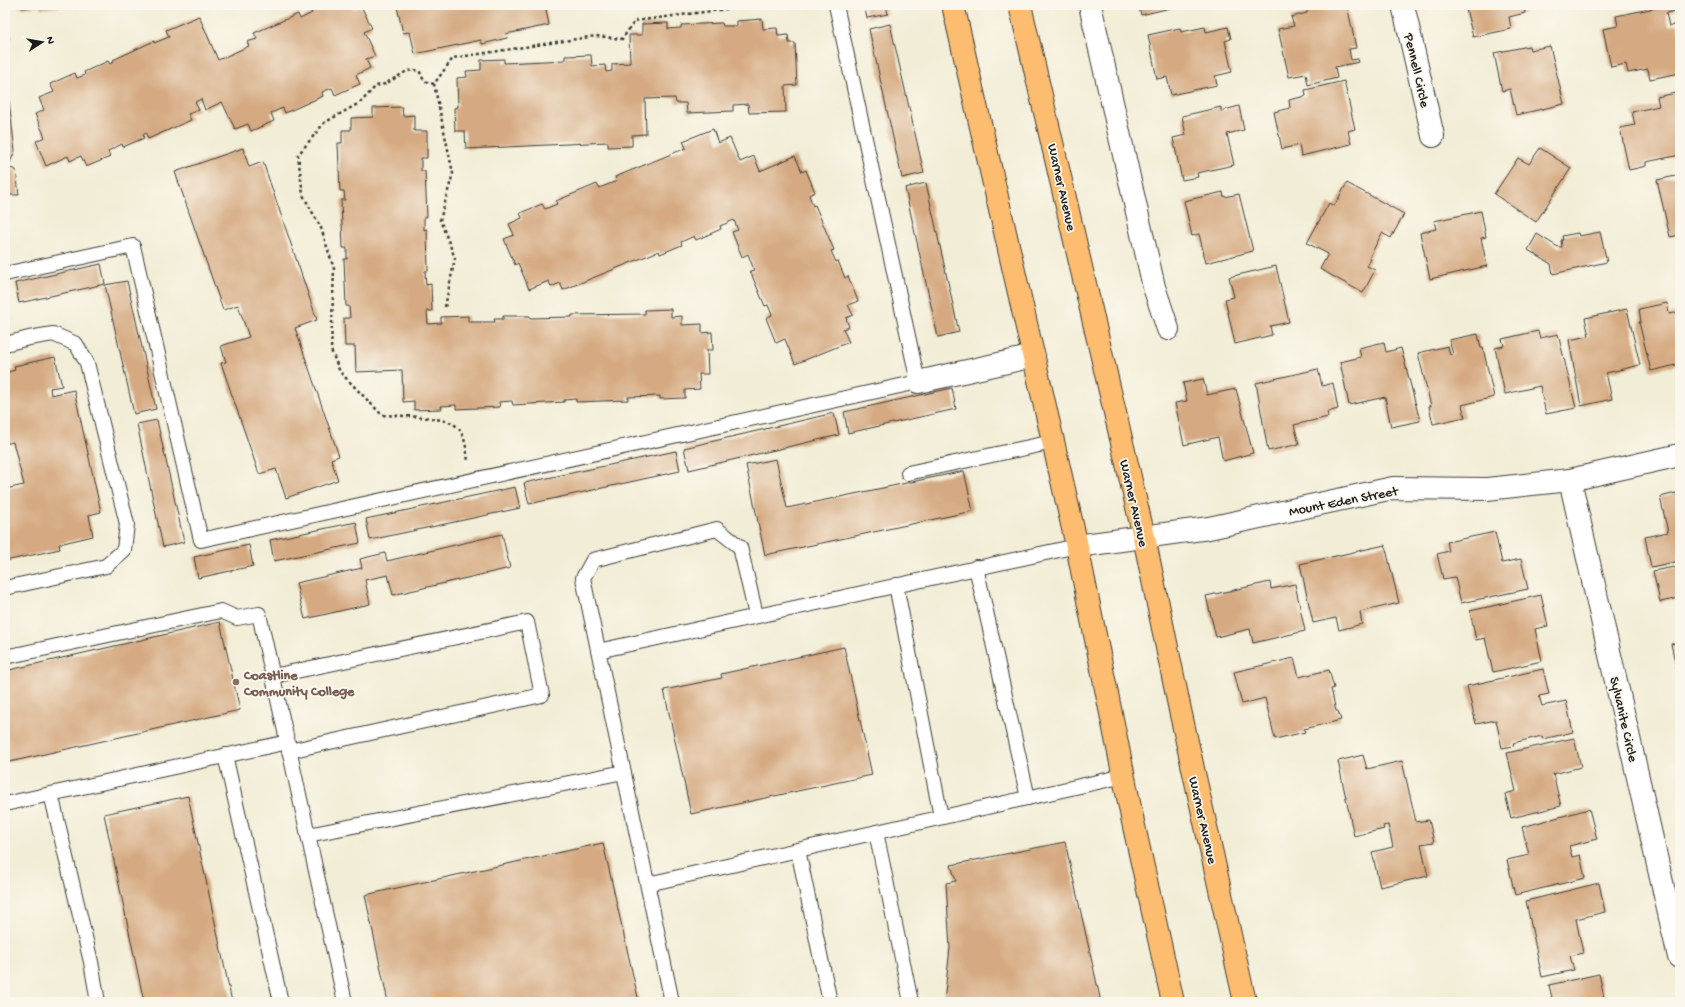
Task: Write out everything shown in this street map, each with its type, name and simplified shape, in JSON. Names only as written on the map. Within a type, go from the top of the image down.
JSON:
[{"type":"main road","points":[[953,5],[1077,546],[1124,776],[1173,1002]]},
{"type":"main road","name":"Warner Avenue","points":[[1020,5],[1144,538],[1180,710],[1245,1002]]},
{"type":"street","points":[[1090,5],[1154,287],[1168,329]]},
{"type":"street","name":"Pennell Circle","points":[[1403,5],[1432,136]]},
{"type":"street","points":[[918,382],[1034,356]]},
{"type":"street","name":"Mount Eden Street","points":[[1077,546],[1209,528],[1393,488],[1487,489],[1570,480],[1680,455]]},
{"type":"street","name":"Sylvanite Circle","points":[[1570,480],[1679,957]]},
{"type":"lane","points":[[5,274],[134,246],[201,540],[918,382],[836,5]]},
{"type":"lane","points":[[5,344],[53,334],[76,344],[87,363],[127,524],[124,550],[106,566],[5,588]]},
{"type":"lane","points":[[908,473],[1053,442]]},
{"type":"lane","points":[[672,1002],[582,578],[593,560],[717,529],[740,547],[756,615]]},
{"type":"lane","points":[[598,651],[756,615],[1077,546]]},
{"type":"lane","points":[[976,567],[1028,798]]},
{"type":"lane","points":[[896,585],[941,817]]},
{"type":"lane","points":[[5,657],[221,611],[237,618],[259,614],[345,1002]]},
{"type":"lane","points":[[5,804],[224,755],[288,746],[542,695],[527,622],[273,676]]},
{"type":"lane","points":[[224,755],[281,1002]]},
{"type":"lane","points":[[308,835],[624,772]]},
{"type":"lane","points":[[648,884],[1124,776]]},
{"type":"lane","points":[[51,794],[91,962],[98,1002]]},
{"type":"lane","points":[[876,832],[911,1002]]},
{"type":"lane","points":[[798,850],[830,1002]]},
{"type":"path","points":[[445,308],[455,258],[440,220],[453,173],[434,84],[452,58],[596,36],[622,39],[635,21],[727,9],[738,5]]},
{"type":"path","points":[[434,84],[424,81],[419,70],[407,71],[385,84],[376,86],[360,102],[324,123],[298,155],[304,195],[320,228],[334,269],[331,350],[340,372],[382,415],[436,419],[456,425],[465,440],[470,480]]},
{"type":"building","points":[[16,5],[70,6],[40,9],[41,6],[23,8]]},
{"type":"building","points":[[309,5],[352,5],[354,9],[361,6],[372,28],[364,32],[375,56],[366,59],[370,68],[356,75],[360,84],[335,95],[332,88],[322,92],[323,96],[285,113],[283,108],[271,113],[274,121],[251,131],[248,124],[235,129],[222,102],[205,110],[201,99],[195,102],[199,110],[188,114],[191,120],[148,139],[146,133],[143,135],[144,138],[123,147],[122,144],[108,151],[110,157],[86,167],[81,156],[70,161],[68,156],[46,166],[36,141],[45,137],[35,114],[44,110],[39,98],[54,92],[50,84],[75,73],[77,78],[85,75],[84,72],[108,61],[110,64],[114,62],[113,60],[154,41],[154,43],[169,37],[166,30],[199,16],[218,60],[249,46],[247,42],[257,39],[254,33],[298,14],[300,19],[312,13]]},
{"type":"building","points":[[404,5],[545,5],[549,25],[506,34],[507,38],[482,44],[481,40],[415,54],[410,32],[403,33],[397,7]]},
{"type":"building","points":[[864,5],[886,5],[888,14],[867,18]]},
{"type":"building","points":[[1138,5],[1178,5],[1179,6],[1141,15]]},
{"type":"building","points":[[1325,5],[1347,5],[1356,48],[1349,49],[1351,60],[1358,59],[1359,62],[1335,67],[1337,78],[1308,85],[1306,74],[1289,77],[1278,29],[1294,26],[1291,17],[1307,13],[1307,9]]},
{"type":"building","points":[[1465,5],[1524,5],[1525,13],[1509,17],[1511,29],[1473,37]]},
{"type":"building","points":[[1674,5],[1675,11],[1666,13],[1669,26],[1678,24],[1680,36],[1680,73],[1650,79],[1648,69],[1628,73],[1626,64],[1611,67],[1603,29],[1618,26],[1616,16]]},
{"type":"building","points":[[5,10],[9,39],[5,49]]},
{"type":"building","points":[[762,19],[763,29],[777,28],[778,36],[788,35],[789,43],[795,43],[797,85],[785,86],[786,112],[749,113],[748,104],[733,105],[733,111],[687,113],[686,103],[676,103],[675,98],[645,99],[646,134],[632,135],[632,146],[608,147],[608,142],[466,149],[465,131],[455,131],[454,108],[458,107],[457,78],[467,77],[466,71],[481,70],[481,60],[504,59],[504,63],[565,60],[565,56],[591,55],[592,66],[605,65],[606,72],[612,71],[612,64],[630,63],[629,35],[642,35],[642,24],[668,23],[668,29],[681,28],[681,25],[722,23],[723,26],[737,26],[737,21]]},
{"type":"building","points":[[890,24],[924,173],[902,178],[869,29]]},
{"type":"building","points":[[1205,27],[1206,32],[1228,27],[1231,39],[1225,41],[1232,72],[1215,76],[1217,85],[1171,95],[1167,77],[1157,79],[1148,35],[1180,28],[1181,32]]},
{"type":"building","points":[[1529,46],[1530,50],[1550,46],[1564,104],[1516,115],[1510,89],[1502,91],[1494,53]]},
{"type":"building","points":[[5,68],[15,151],[8,167],[16,170],[19,195],[6,195],[5,199]]},
{"type":"building","points":[[1344,81],[1355,129],[1348,131],[1351,144],[1301,156],[1299,145],[1282,149],[1274,112],[1290,108],[1289,100],[1306,96],[1305,90]]},
{"type":"building","points":[[1680,92],[1680,155],[1646,162],[1646,166],[1629,170],[1620,128],[1635,125],[1632,112],[1659,106],[1657,97]]},
{"type":"building","points":[[1239,106],[1244,130],[1227,134],[1234,165],[1197,173],[1198,177],[1182,180],[1173,138],[1186,135],[1182,116],[1221,107],[1221,111]]},
{"type":"building","points":[[402,107],[403,116],[414,115],[414,131],[427,131],[427,158],[421,158],[421,171],[425,171],[427,217],[424,217],[424,230],[427,229],[428,271],[425,271],[426,285],[431,284],[432,311],[427,311],[428,324],[441,323],[441,317],[468,316],[468,322],[495,322],[494,319],[503,319],[503,316],[530,316],[530,318],[572,317],[572,315],[645,314],[645,310],[671,309],[671,317],[682,316],[682,325],[702,324],[702,333],[712,332],[713,350],[707,350],[708,374],[699,374],[700,389],[685,390],[685,398],[660,399],[660,396],[628,397],[628,400],[576,402],[576,399],[564,400],[564,402],[513,405],[512,401],[499,402],[500,407],[456,409],[456,405],[441,406],[442,409],[414,410],[414,401],[403,402],[402,370],[356,372],[355,346],[345,346],[344,318],[350,318],[349,306],[346,306],[344,259],[347,259],[347,248],[343,248],[341,200],[345,200],[344,191],[340,191],[338,143],[342,143],[342,130],[351,130],[351,118],[373,117],[373,108]]},
{"type":"building","points":[[713,129],[718,143],[730,138],[740,162],[754,156],[760,171],[795,156],[802,172],[806,170],[815,192],[809,195],[813,206],[815,205],[834,250],[831,251],[836,262],[838,261],[845,278],[848,276],[858,301],[848,305],[853,315],[846,318],[849,327],[843,329],[849,342],[795,364],[785,339],[776,343],[766,318],[772,315],[768,305],[765,306],[750,271],[754,270],[748,254],[742,257],[732,232],[738,230],[734,220],[720,226],[721,229],[696,240],[694,236],[681,242],[682,245],[660,254],[659,251],[563,290],[560,283],[551,287],[549,281],[529,289],[518,263],[515,265],[504,239],[514,235],[509,224],[522,218],[520,213],[542,204],[545,209],[557,204],[556,201],[597,184],[599,188],[617,181],[615,177],[686,148],[683,141]]},
{"type":"building","points":[[243,148],[249,167],[263,162],[317,320],[295,328],[339,456],[331,459],[338,480],[286,498],[276,469],[259,474],[221,363],[226,362],[221,346],[249,337],[238,305],[223,310],[175,172]]},
{"type":"building","points":[[1540,148],[1571,168],[1536,222],[1494,194],[1518,158],[1529,164]]},
{"type":"building","points":[[1680,175],[1680,235],[1670,237],[1657,180]]},
{"type":"building","points":[[926,183],[959,332],[938,337],[905,188]]},
{"type":"building","points":[[1347,183],[1404,214],[1391,238],[1382,233],[1369,258],[1371,259],[1367,266],[1375,270],[1363,293],[1320,269],[1328,254],[1307,243],[1329,203],[1334,206]]},
{"type":"building","points":[[1223,192],[1224,197],[1239,194],[1253,251],[1206,263],[1199,234],[1192,236],[1184,201]]},
{"type":"building","points":[[1481,211],[1486,237],[1481,238],[1487,266],[1430,279],[1420,233],[1436,229],[1434,221]]},
{"type":"building","points":[[1600,232],[1607,262],[1553,274],[1551,264],[1528,250],[1537,234],[1558,247],[1562,247],[1562,236],[1578,233],[1579,236]]},
{"type":"building","points":[[101,264],[105,284],[19,303],[15,283]]},
{"type":"building","points":[[1276,266],[1289,322],[1270,326],[1272,335],[1235,344],[1225,299],[1234,297],[1229,277]]},
{"type":"building","points":[[127,281],[156,409],[134,414],[105,285]]},
{"type":"building","points":[[1667,303],[1669,314],[1680,312],[1680,364],[1651,371],[1639,322],[1641,322],[1639,309]]},
{"type":"building","points":[[1627,309],[1640,365],[1606,373],[1612,399],[1581,406],[1569,340],[1589,336],[1585,318]]},
{"type":"building","points":[[1538,331],[1540,338],[1558,334],[1576,408],[1546,414],[1540,386],[1505,394],[1495,348],[1504,346],[1502,339]]},
{"type":"building","points":[[1478,334],[1481,348],[1483,348],[1494,397],[1462,405],[1465,417],[1433,424],[1429,406],[1431,406],[1418,353],[1448,346],[1450,355],[1453,354],[1449,340]]},
{"type":"building","points":[[1384,342],[1386,352],[1401,348],[1420,421],[1391,427],[1385,397],[1349,405],[1340,362],[1361,357],[1359,348]]},
{"type":"building","points":[[55,357],[62,386],[50,388],[51,395],[74,390],[101,512],[89,515],[93,536],[59,544],[60,549],[5,561],[5,489],[24,485],[13,442],[5,444],[5,373],[15,370],[14,366]]},
{"type":"building","points":[[1318,369],[1322,386],[1333,383],[1338,409],[1327,412],[1328,417],[1294,425],[1299,444],[1268,451],[1256,383]]},
{"type":"building","points":[[1203,379],[1207,395],[1236,389],[1253,453],[1223,461],[1218,437],[1184,445],[1175,403],[1187,401],[1183,383]]},
{"type":"building","points":[[952,388],[956,409],[848,433],[844,412]]},
{"type":"building","points":[[834,413],[839,435],[689,470],[684,448]]},
{"type":"building","points":[[157,420],[184,542],[163,547],[137,424]]},
{"type":"building","points":[[676,451],[680,471],[529,504],[524,483]]},
{"type":"building","points":[[776,459],[787,508],[964,471],[973,511],[765,555],[746,465]]},
{"type":"building","points":[[515,487],[520,508],[370,540],[366,519]]},
{"type":"building","points":[[1680,492],[1680,561],[1651,567],[1645,537],[1668,532],[1660,497]]},
{"type":"building","points":[[356,522],[360,543],[274,561],[270,540]]},
{"type":"building","points":[[1495,532],[1502,563],[1521,559],[1528,589],[1461,603],[1455,577],[1443,579],[1437,554],[1449,551],[1447,542]]},
{"type":"building","points":[[502,534],[510,568],[393,595],[388,575],[365,580],[370,604],[305,619],[296,583],[362,568],[360,559],[385,553],[387,561]]},
{"type":"building","points":[[249,545],[253,566],[198,578],[194,557]]},
{"type":"building","points":[[1385,545],[1399,603],[1360,612],[1362,624],[1339,630],[1336,618],[1313,623],[1300,564]]},
{"type":"building","points":[[1680,567],[1680,598],[1660,602],[1653,571]]},
{"type":"building","points":[[1270,582],[1271,589],[1295,584],[1305,631],[1253,643],[1250,629],[1216,637],[1206,596]]},
{"type":"building","points":[[1541,595],[1548,626],[1535,629],[1542,661],[1493,672],[1485,638],[1476,640],[1470,611]]},
{"type":"building","points":[[220,622],[240,710],[5,763],[5,671]]},
{"type":"building","points":[[1680,642],[1680,670],[1677,671],[1671,644]]},
{"type":"building","points":[[844,647],[872,775],[691,814],[664,690],[722,678],[721,674]]},
{"type":"building","points":[[1294,658],[1299,677],[1329,670],[1334,688],[1331,689],[1336,711],[1338,711],[1341,720],[1304,729],[1305,732],[1275,739],[1265,698],[1242,704],[1234,672]]},
{"type":"building","points":[[1543,669],[1549,694],[1539,696],[1542,706],[1566,701],[1573,732],[1543,739],[1542,736],[1513,743],[1514,746],[1502,748],[1496,720],[1476,724],[1467,686]]},
{"type":"building","points":[[1574,738],[1581,767],[1553,774],[1561,806],[1511,818],[1505,794],[1516,791],[1507,753]]},
{"type":"building","points":[[1363,755],[1367,769],[1402,761],[1416,822],[1429,820],[1434,842],[1421,844],[1428,876],[1380,887],[1372,852],[1393,847],[1388,825],[1383,826],[1384,829],[1354,836],[1338,761]]},
{"type":"building","points":[[188,796],[232,1002],[144,1002],[104,814]]},
{"type":"building","points":[[1589,809],[1597,839],[1569,846],[1572,857],[1580,855],[1585,878],[1515,895],[1507,860],[1529,855],[1522,827]]},
{"type":"building","points":[[1065,842],[1101,1002],[944,1002],[950,948],[946,883],[956,881],[951,865]]},
{"type":"building","points":[[603,843],[639,1002],[388,1002],[365,895]]},
{"type":"building","points":[[1599,883],[1605,912],[1576,919],[1583,953],[1570,956],[1574,970],[1542,977],[1526,901]]},
{"type":"building","points":[[1599,974],[1605,1002],[1553,1002],[1549,985]]},
{"type":"place","name":"Coastline Community College","points":[[236,682]]}]
